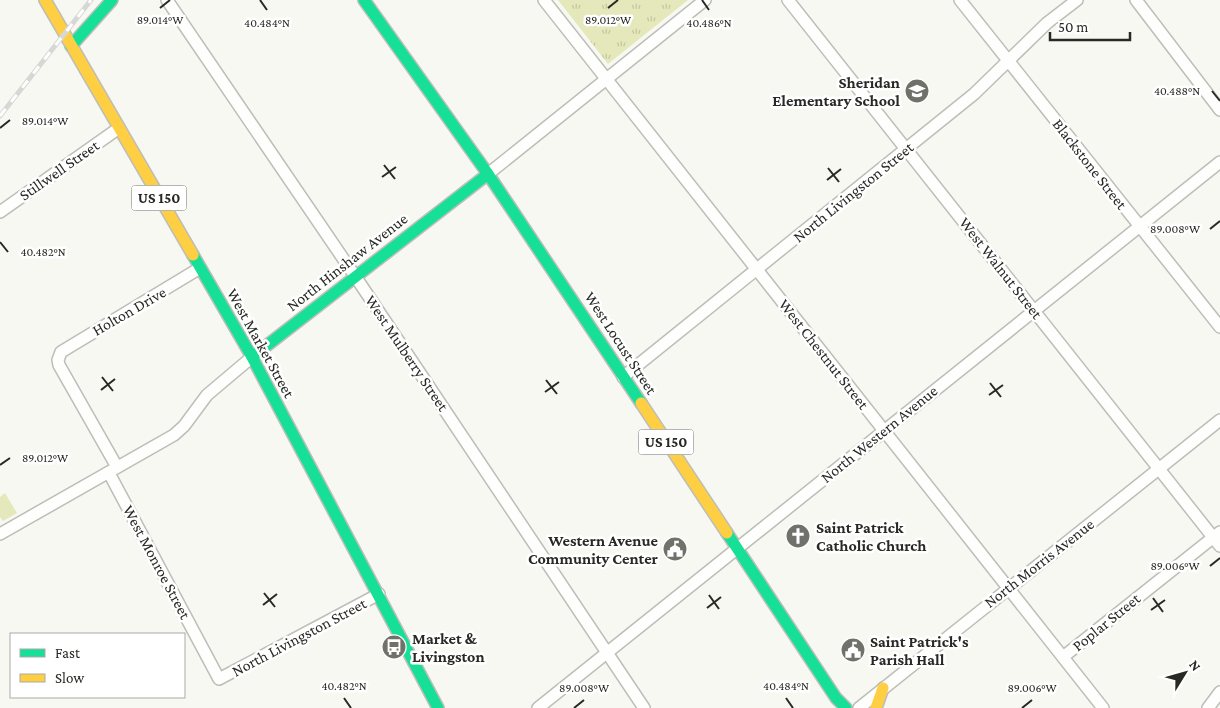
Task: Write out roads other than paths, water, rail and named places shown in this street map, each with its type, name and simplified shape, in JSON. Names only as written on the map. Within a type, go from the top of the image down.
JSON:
[{"type":"main road","name":"West Market Street","points":[[45,0],[252,357],[438,708]]},
{"type":"main road","points":[[71,46],[112,0]]},
{"type":"main road","name":"West Locust Street","points":[[364,0],[488,174],[831,690],[846,708]]},
{"type":"main road","name":"North Hinshaw Avenue","points":[[252,357],[488,174]]},
{"type":"main road","points":[[876,708],[884,688]]},
{"type":"street","name":"West Mulberry Street","points":[[167,0],[355,276],[644,708]]},
{"type":"street","name":"West Chestnut Street","points":[[544,0],[1103,708]]},
{"type":"street","name":"North Hinshaw Avenue","points":[[488,174],[705,0]]},
{"type":"street","name":"West Walnut Street","points":[[788,0],[1159,468],[1218,538]]},
{"type":"street","name":"Blackstone Street","points":[[960,0],[1220,327]]},
{"type":"street","name":"North Livingston Street","points":[[623,377],[974,94],[1046,23],[1077,0]]},
{"type":"street","points":[[1136,0],[1220,110]]},
{"type":"street","name":"Stillwell Street","points":[[0,212],[119,128]]},
{"type":"street","name":"North Western Avenue","points":[[538,708],[1220,162]]},
{"type":"street","name":"Holton Drive","points":[[59,356],[60,352],[66,348],[200,268]]},
{"type":"street","name":"West Monroe Street","points":[[59,356],[60,365],[219,679]]},
{"type":"street","name":"North Hinshaw Avenue","points":[[0,534],[174,435],[184,426],[207,395],[252,357]]},
{"type":"street","name":"North Morris Avenue","points":[[859,708],[1220,420]]},
{"type":"street","name":"Poplar Street","points":[[1063,657],[1218,538]]},
{"type":"street","name":"North Livingston Street","points":[[219,679],[379,594]]},
{"type":"street","points":[[1208,708],[1220,692]]},
{"type":"railway","points":[[0,116],[91,0]]},
{"type":"place","name":"Sheridan Elementary School","points":[[917,91]]},
{"type":"place","name":"Saint Patrick Catholic Church","points":[[798,536]]},
{"type":"place","name":"Western Avenue Community Center","points":[[675,549]]},
{"type":"place","name":"Market & Livingston","points":[[394,647]]},
{"type":"place","name":"Saint Patrick's Parish Hall","points":[[853,650]]}]
